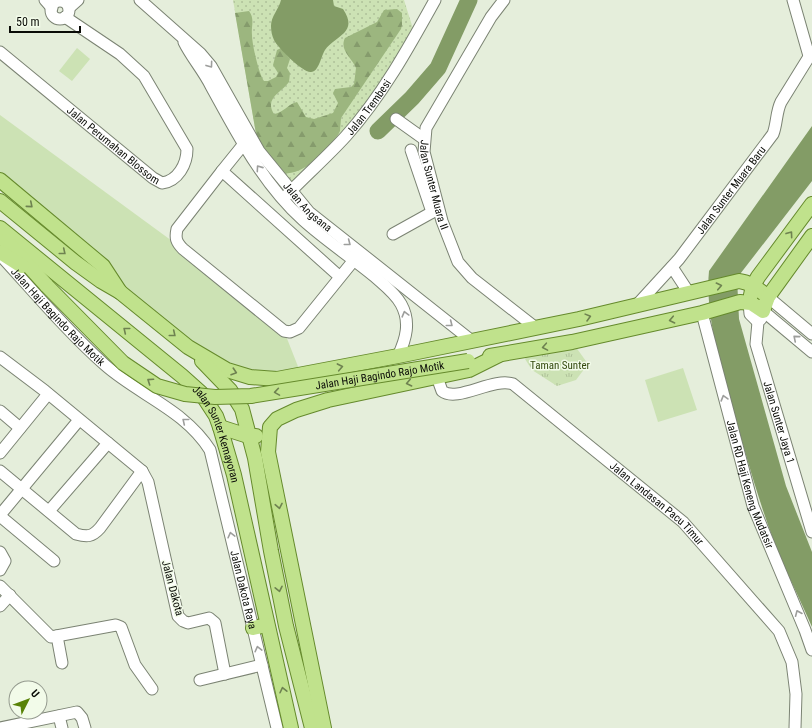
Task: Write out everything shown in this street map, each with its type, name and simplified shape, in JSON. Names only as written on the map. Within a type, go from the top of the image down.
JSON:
[{"type":"main road","name":"Jalan Haji Bagindo Rajo Motik","points":[[0,180],[103,266],[120,292]]},
{"type":"main road","name":"Jalan Haji Bagindo Rajo Motik","points":[[0,201],[76,263],[101,281],[120,292],[188,347],[227,370],[250,377],[277,379],[398,356],[536,328],[739,282],[745,282],[753,286],[768,297]]},
{"type":"main road","points":[[812,204],[753,286],[744,303],[760,316],[768,297],[812,236]]},
{"type":"main road","name":"Jalan Sunter Kemayoran","points":[[0,228],[196,389],[216,416],[234,475],[292,728]]},
{"type":"main road","name":"Jalan Haji Bagindo Rajo Motik","points":[[0,235],[34,273],[123,363],[157,386],[185,394],[214,397],[251,396],[468,361],[572,342],[744,303]]},
{"type":"main road","name":"Jalan Haji Bagindo Rajo Motik","points":[[0,254],[34,273]]},
{"type":"main road","points":[[188,347],[230,390],[242,409],[255,458],[271,552],[286,626],[312,728]]},
{"type":"main road","points":[[324,728],[268,452],[268,436],[270,427],[278,419],[310,405],[469,370],[499,355]]},
{"type":"main road","points":[[302,374],[296,381],[296,395],[302,402],[310,405]]},
{"type":"main road","points":[[220,427],[248,436],[268,436]]},
{"type":"main road","points":[[262,494],[274,479]]},
{"type":"main road","points":[[252,557],[271,552]]},
{"type":"main road","points":[[253,628],[268,625]]},
{"type":"main road","points":[[286,626],[306,636]]},
{"type":"street","points":[[67,13],[65,3],[54,2],[52,12],[57,18],[67,13],[78,0]]},
{"type":"street","name":"Jalan Angsana","points":[[140,0],[200,53],[211,66],[259,151],[302,219],[394,294],[401,304],[405,315],[407,330],[398,356]]},
{"type":"street","name":"Jalan Trembesi","points":[[287,195],[347,136],[390,77],[435,0]]},
{"type":"street","name":"Jalan Sunter Muara II","points":[[504,0],[492,17],[430,120],[426,128],[424,152],[435,211],[458,262],[472,278],[536,328]]},
{"type":"street","points":[[793,0],[811,54]]},
{"type":"street","name":"Jalan Perumahan Blossom","points":[[0,52],[153,178],[162,182],[168,182],[175,178],[179,174],[187,156],[187,149],[144,76],[120,54],[67,13]]},
{"type":"street","name":"Jalan Angsana","points":[[182,38],[192,59],[203,72],[243,145],[287,195],[472,341]]},
{"type":"street","name":"Jalan Sunter Muara Baru","points":[[636,306],[672,266],[773,134],[778,123],[778,109],[811,54]]},
{"type":"street","points":[[396,119],[424,139]]},
{"type":"street","points":[[243,145],[177,229],[175,236],[177,243],[284,331],[290,332],[299,328],[354,260]]},
{"type":"street","points":[[393,234],[435,211],[411,150]]},
{"type":"street","points":[[222,171],[340,277]]},
{"type":"street","name":"Jalan Haji Bagindo Rajo Motik","points":[[0,254],[53,313],[105,365],[121,378],[184,419],[196,431],[210,450]]},
{"type":"street","points":[[672,266],[694,291]]},
{"type":"street","points":[[768,297],[812,334]]},
{"type":"street","name":"Jalan RD Haji Keneng Mudatsir","points":[[706,312],[753,506],[812,650]]},
{"type":"street","points":[[760,316],[812,352]]},
{"type":"street","name":"Jalan Sunter Jaya 1","points":[[760,316],[756,344],[810,519],[812,532]]},
{"type":"street","name":"Jalan Dakota","points":[[0,357],[142,471],[148,482],[178,616],[183,622],[188,623],[209,618],[215,623],[225,674]]},
{"type":"street","name":"Jalan Landasan Pacu Timur","points":[[437,376],[442,391],[449,394],[499,383],[507,382],[513,384],[683,522],[779,631],[792,662],[796,694],[795,728]]},
{"type":"street","points":[[0,453],[48,394]]},
{"type":"street","points":[[0,411],[20,428]]},
{"type":"street","points":[[54,561],[0,516],[79,420]]},
{"type":"street","points":[[49,511],[108,443]]},
{"type":"street","name":"Jalan Dakota Raya","points":[[210,450],[277,728]]},
{"type":"street","points":[[0,471],[76,534],[87,537],[93,535],[142,471]]},
{"type":"street","points":[[0,552],[5,557],[2,568]]},
{"type":"street","points":[[0,586],[50,637],[116,625],[121,627],[135,665],[152,689]]},
{"type":"street","points":[[0,606],[10,595]]},
{"type":"street","points":[[57,636],[62,663]]},
{"type":"street","points":[[200,680],[262,665]]},
{"type":"street","points":[[0,728],[77,712],[82,718],[86,728]]},
{"type":"street","points":[[59,716],[62,728]]},
{"type":"green space","points":[[233,0],[404,0],[415,35],[372,102],[290,191],[259,151]]},
{"type":"green space","points":[[397,9],[402,13],[401,29],[341,118],[340,131],[338,135],[314,161],[307,166],[291,173],[282,174],[259,151],[235,13],[249,11],[251,14],[254,52],[264,81],[268,81],[276,77],[278,73],[273,65],[277,50],[281,48],[290,59],[287,68],[290,73],[289,82],[272,100],[271,108],[274,114],[297,102],[306,117],[314,119],[333,113],[338,103],[333,93],[335,89],[351,87],[354,84],[356,68],[345,50],[345,38],[377,22],[384,10]]},
{"type":"green space","points":[[77,48],[90,59],[72,81],[59,71]]},
{"type":"green space","points":[[0,115],[183,249],[284,331],[301,374],[250,377],[188,347],[0,181]]},
{"type":"green space","name":"Taman Sunter","points":[[573,343],[588,364],[576,380],[557,386],[532,370],[525,359],[531,351]]},
{"type":"green space","points":[[683,368],[697,410],[658,422],[645,380]]},
{"type":"shaded area","points":[[281,0],[333,0],[334,6],[343,9],[347,17],[347,29],[325,50],[318,67],[314,71],[311,72],[302,69],[285,54],[274,40],[271,32],[271,22]]},
{"type":"shaded area","points":[[812,126],[812,181],[737,278],[739,319],[786,486],[812,552],[812,627],[775,544],[751,472],[717,353],[711,319],[708,286],[709,271]]},
{"type":"waterway","points":[[378,131],[412,98],[438,68],[469,0]]}]
